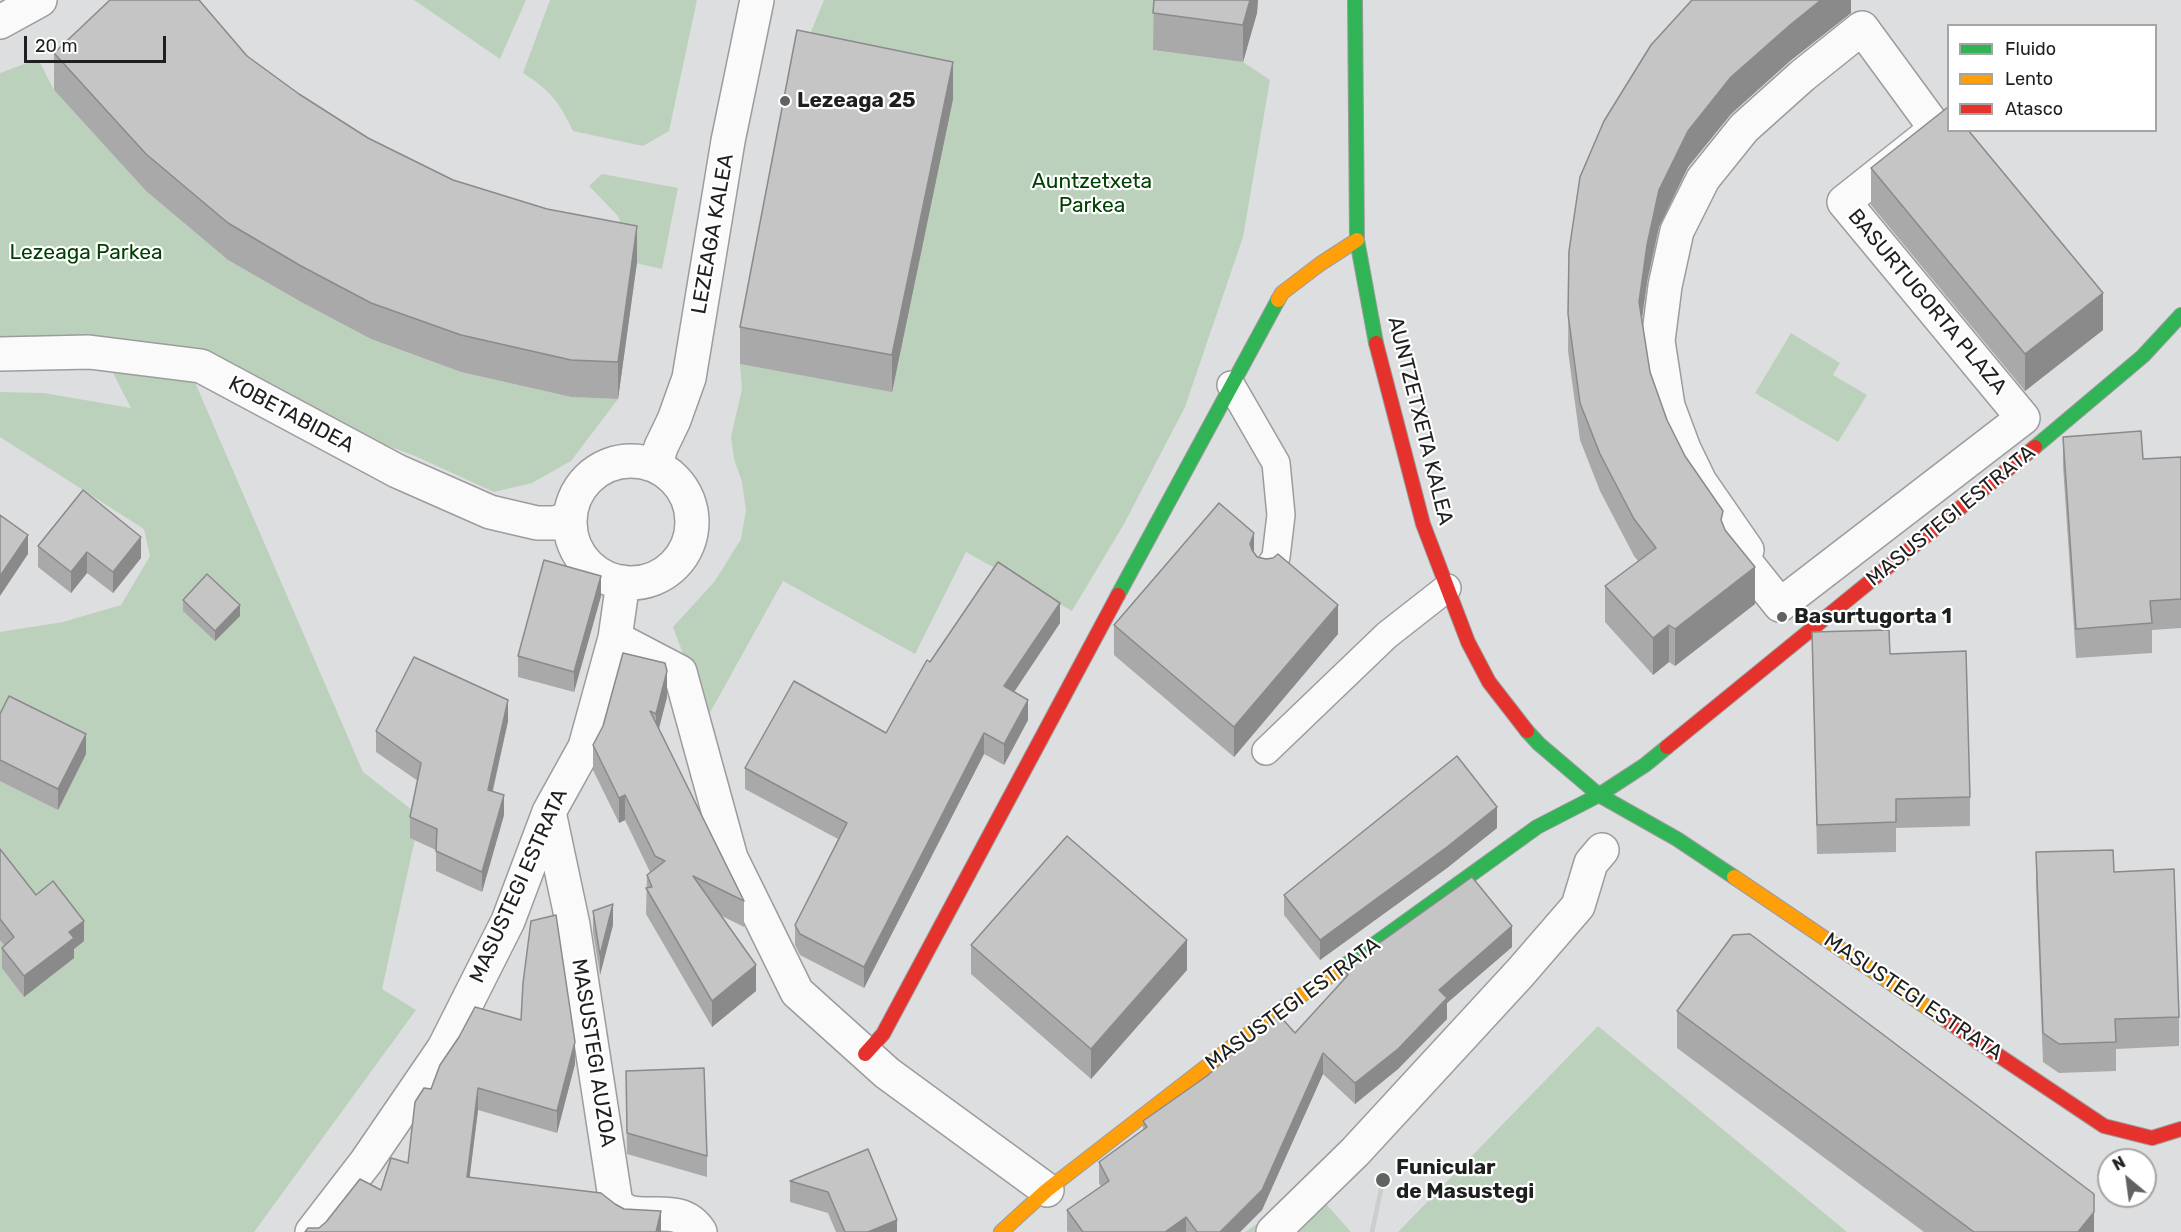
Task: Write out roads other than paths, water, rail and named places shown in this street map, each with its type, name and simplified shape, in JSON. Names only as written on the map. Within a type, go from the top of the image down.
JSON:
[{"type":"street","points":[[0,22],[40,0]]},
{"type":"street","name":"LEZEAGA KALEA","points":[[656,464],[689,378],[728,141],[757,0]]},
{"type":"street","name":"AUNTZETXETA KALEA","points":[[1354,0],[1357,240],[1378,354],[1423,524],[1468,642],[1489,682],[1517,720],[1539,744],[1599,795]]},
{"type":"street","name":"BASURTUGORTA PLAZA","points":[[1862,28],[1936,129],[1844,202],[2023,418],[1780,605],[1770,592],[1740,555],[1747,550],[1700,482],[1683,449],[1668,406],[1658,341],[1665,286],[1677,231],[1703,179],[1744,128],[1802,76],[1862,28]]},
{"type":"street","points":[[865,1054],[883,1034],[1282,293],[1357,240]]},
{"type":"street","name":"MASUSTEGI ESTRATA","points":[[1001,1232],[1047,1190],[1274,1014],[1363,954],[1537,827],[1599,795],[1645,765],[2019,461],[2144,356],[2181,315]]},
{"type":"street","name":"KOBETABIDEA","points":[[0,354],[89,352],[201,366],[397,471],[490,512],[537,523],[555,523],[570,518]]},
{"type":"street","points":[[636,461],[656,464],[684,491],[691,511],[692,532],[685,552],[672,568],[654,579],[633,583],[613,581],[594,571],[580,555],[570,534],[570,518],[575,500],[584,484],[599,471],[616,463],[636,461]]},
{"type":"street","points":[[623,582],[615,638],[680,672],[728,847],[796,992],[887,1073],[1047,1190]]},
{"type":"street","name":"MASUSTEGI ESTRATA","points":[[312,1232],[366,1162],[444,1048],[508,921],[549,812],[585,747],[615,638]]},
{"type":"street","name":"MASUSTEGI ESTRATA","points":[[1599,795],[1677,838],[2104,1126],[2152,1138],[2181,1129]]},
{"type":"street","name":"MASUSTEGI AUZOA","points":[[549,812],[573,925],[616,1204],[628,1212],[668,1213],[694,1223],[700,1232]]},
{"type":"street","points":[[1273,1232],[1355,1152],[1520,973],[1578,906],[1590,863],[1602,850]]},
{"type":"lane","points":[[1231,385],[1276,463],[1281,515],[1276,557],[1266,573]]},
{"type":"lane","points":[[1266,751],[1387,634],[1447,588]]},
{"type":"railway","points":[[1372,1232],[1383,1180]]},
{"type":"place","name":"Lezeaga 25","points":[[785,101]]},
{"type":"place","name":"Basurtugorta 1","points":[[1782,617]]},
{"type":"place","name":"Funicular de Masustegi","points":[[1383,1180]]},
{"type":"park label","name":"Auntzetxeta Parkea","points":[[1092,194]]},
{"type":"park label","name":"Lezeaga Parkea","points":[[86,253]]}]
